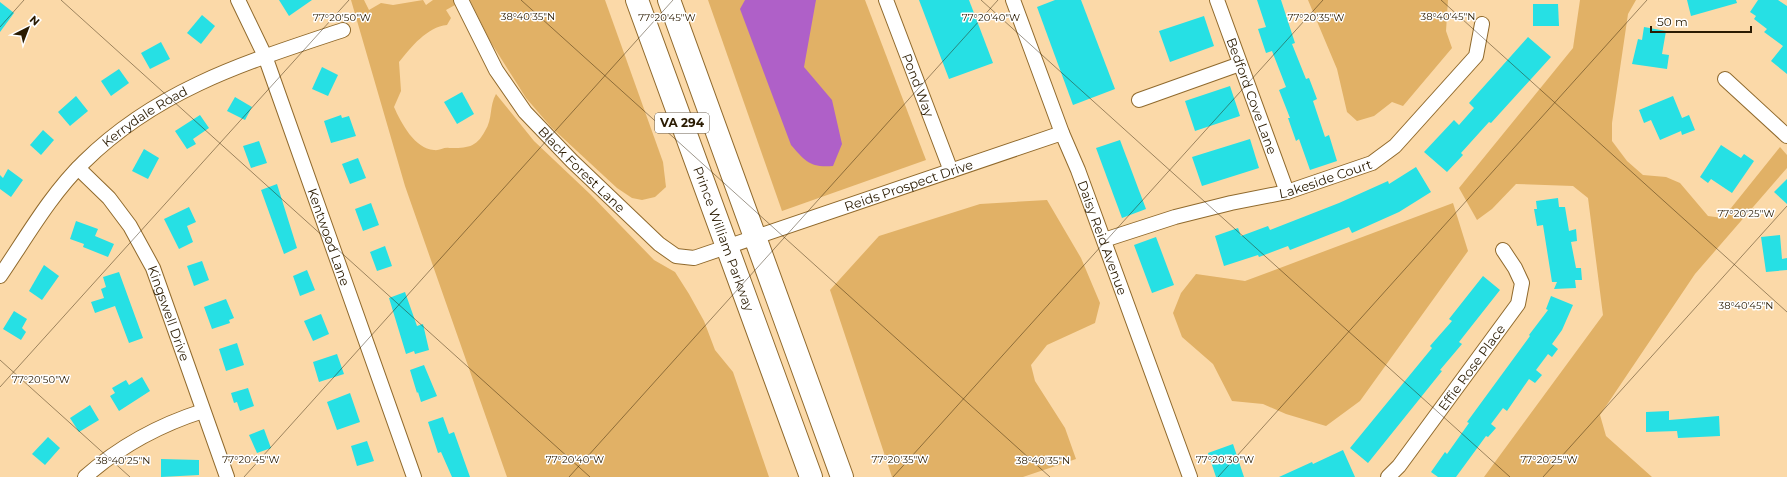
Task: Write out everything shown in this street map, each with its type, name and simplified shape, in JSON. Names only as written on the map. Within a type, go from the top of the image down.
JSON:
[{"type":"highway","name":"Prince William Parkway","points":[[637,0],[811,477]]},
{"type":"highway","name":"VA 294","points":[[669,0],[842,477]]},
{"type":"street","name":"Kentwood Lane","points":[[238,0],[265,56],[414,477]]},
{"type":"street","name":"Black Forest Lane","points":[[461,0],[496,70],[525,112],[572,161],[647,233],[671,253],[683,258],[694,258],[755,237]]},
{"type":"street","name":"Pond Way","points":[[886,0],[951,171]]},
{"type":"street","name":"Daisy Reid Avenue","points":[[1013,0],[1062,133],[1078,170],[1104,240],[1190,477]]},
{"type":"street","name":"Bedford Cove Lane","points":[[1217,0],[1287,192]]},
{"type":"street","name":"Lakeside Court","points":[[1104,240],[1175,217],[1231,203],[1287,192],[1372,163],[1395,146],[1476,56],[1482,24]]},
{"type":"street","name":"Kerrydale Road","points":[[0,276],[54,198],[78,168],[102,145],[130,123],[167,99],[219,74],[265,56],[343,30]]},
{"type":"street","points":[[1139,100],[1240,64]]},
{"type":"street","points":[[1725,79],[1787,136]]},
{"type":"street","name":"Reids Prospect Drive","points":[[755,237],[1062,133]]},
{"type":"street","name":"Kingswell Drive","points":[[78,168],[109,198],[130,226],[147,255],[153,268],[227,477]]},
{"type":"street","name":"Effie Rose Place","points":[[1388,477],[1399,466],[1518,304],[1522,283],[1516,268],[1503,250]]},
{"type":"street","points":[[85,477],[125,446],[151,431],[179,418],[203,411]]},
{"type":"shaded area","points":[[351,0],[364,0],[369,10],[381,3],[393,5],[423,0],[426,5],[433,0],[453,0],[455,5],[446,10],[451,18],[447,25],[426,34],[414,44],[399,62],[401,91],[394,107],[405,127],[415,140],[427,149],[436,150],[470,146],[482,137],[490,117],[492,103],[496,94],[534,141],[590,194],[654,260],[675,272],[704,321],[715,350],[733,372],[769,477],[507,477],[405,186]]},
{"type":"shaded area","points":[[470,0],[605,0],[663,162],[666,187],[655,197],[642,200],[632,198],[617,188],[551,127],[526,98],[490,41]]},
{"type":"shaded area","points":[[708,0],[865,0],[926,160],[782,211]]},
{"type":"shaded area","points":[[745,0],[816,0],[804,67],[832,100],[842,144],[833,166],[819,166],[809,162],[804,159],[791,145],[740,9]]},
{"type":"shaded area","points":[[1308,0],[1448,0],[1446,31],[1452,48],[1403,106],[1392,102],[1374,116],[1357,121],[1347,112],[1337,69]]},
{"type":"shaded area","points":[[1580,0],[1636,0],[1628,14],[1612,123],[1612,141],[1627,161],[1643,175],[1666,177],[1680,183],[1708,216],[1723,218],[1780,147],[1787,155],[1787,168],[1695,274],[1600,415],[1606,436],[1652,477],[1484,477],[1603,315],[1588,198],[1573,186],[1516,184],[1492,209],[1477,220],[1459,188],[1573,48]]},
{"type":"shaded area","points":[[1047,200],[1081,258],[1100,303],[1095,323],[1047,345],[1031,365],[1035,381],[1065,428],[1076,459],[1023,477],[892,477],[830,290],[879,236],[980,204]]},
{"type":"shaded area","points":[[1453,203],[1468,251],[1360,401],[1326,426],[1286,414],[1263,404],[1232,401],[1213,364],[1182,337],[1173,313],[1181,293],[1196,274],[1245,281]]},
{"type":"building","points":[[279,0],[312,0],[289,16]]},
{"type":"building","points":[[919,0],[969,0],[993,63],[949,79]]},
{"type":"building","points":[[1055,0],[1081,0],[1115,89],[1073,105],[1037,7]]},
{"type":"building","points":[[1257,0],[1281,0],[1295,43],[1292,44],[1306,79],[1309,78],[1317,99],[1313,101],[1325,137],[1329,135],[1337,161],[1310,170],[1299,139],[1296,141],[1288,118],[1290,118],[1279,90],[1286,87],[1272,51],[1266,53],[1258,29],[1266,27]]},
{"type":"building","points":[[1687,0],[1736,0],[1737,3],[1691,16]]},
{"type":"building","points":[[1758,0],[1778,0],[1787,6],[1787,74],[1771,61],[1783,46],[1764,32],[1767,29],[1754,19],[1756,16],[1750,12]]},
{"type":"building","points":[[0,2],[14,13],[0,32]]},
{"type":"building","points":[[1533,4],[1558,4],[1559,26],[1533,26]]},
{"type":"building","points":[[202,15],[215,26],[201,44],[187,33]]},
{"type":"building","points":[[1204,16],[1214,46],[1170,62],[1159,31]]},
{"type":"building","points":[[1644,27],[1666,31],[1662,54],[1669,55],[1667,69],[1632,64],[1638,39],[1642,40]]},
{"type":"building","points":[[1528,37],[1551,57],[1491,123],[1489,122],[1461,153],[1463,155],[1447,172],[1424,152],[1454,120],[1459,125],[1474,108],[1469,103]]},
{"type":"building","points":[[161,42],[170,59],[150,69],[141,53]]},
{"type":"building","points":[[322,67],[338,75],[328,96],[312,89]]},
{"type":"building","points":[[119,69],[129,83],[111,96],[101,81]]},
{"type":"building","points":[[1230,86],[1240,116],[1195,131],[1185,101]]},
{"type":"building","points":[[462,92],[474,114],[457,124],[444,102]]},
{"type":"building","points":[[76,96],[88,111],[70,126],[58,112]]},
{"type":"building","points":[[1673,96],[1682,118],[1689,115],[1695,130],[1682,135],[1681,131],[1660,140],[1651,120],[1644,123],[1639,110]]},
{"type":"building","points":[[235,97],[252,107],[245,120],[227,111]]},
{"type":"building","points":[[200,115],[209,128],[193,139],[196,144],[187,149],[175,131]]},
{"type":"building","points":[[341,115],[342,118],[349,116],[356,136],[331,143],[324,121]]},
{"type":"building","points":[[43,130],[54,140],[41,155],[30,145]]},
{"type":"building","points":[[1250,139],[1259,168],[1202,186],[1192,157]]},
{"type":"building","points":[[1120,140],[1146,209],[1122,218],[1096,148]]},
{"type":"building","points":[[259,141],[267,163],[251,168],[243,146]]},
{"type":"building","points":[[1721,145],[1741,158],[1744,154],[1754,161],[1732,193],[1711,179],[1708,183],[1700,177]]},
{"type":"building","points":[[144,149],[159,158],[148,179],[132,171]]},
{"type":"building","points":[[358,158],[366,178],[350,184],[342,164]]},
{"type":"building","points":[[1416,167],[1431,192],[1399,212],[1352,233],[1349,227],[1290,250],[1288,246],[1259,257],[1258,255],[1224,266],[1215,236],[1238,228],[1241,236],[1268,226],[1270,230],[1339,203],[1388,181],[1389,184]]},
{"type":"building","points":[[8,169],[23,180],[11,197],[0,189],[0,175],[3,178]]},
{"type":"building","points":[[1787,179],[1787,204],[1774,192]]},
{"type":"building","points":[[277,184],[297,248],[284,254],[261,190]]},
{"type":"building","points":[[1558,198],[1559,207],[1565,207],[1569,231],[1576,229],[1577,241],[1571,242],[1576,268],[1581,268],[1582,280],[1575,280],[1576,288],[1554,289],[1557,282],[1552,282],[1543,225],[1537,226],[1534,209],[1537,209],[1536,201]]},
{"type":"building","points":[[371,203],[379,225],[363,231],[355,209]]},
{"type":"building","points":[[189,207],[196,222],[187,226],[193,242],[179,249],[164,219]]},
{"type":"building","points":[[76,221],[98,229],[95,236],[114,244],[108,257],[83,247],[84,244],[70,239]]},
{"type":"building","points":[[1780,235],[1782,259],[1787,258],[1787,270],[1766,272],[1761,237]]},
{"type":"building","points":[[1156,237],[1174,285],[1152,293],[1134,245]]},
{"type":"building","points":[[385,246],[392,266],[377,271],[370,252]]},
{"type":"building","points":[[202,261],[209,280],[194,286],[187,266]]},
{"type":"building","points":[[44,265],[59,276],[42,300],[29,291]]},
{"type":"building","points":[[307,270],[315,290],[300,296],[293,276]]},
{"type":"building","points":[[119,272],[143,338],[129,343],[115,306],[95,313],[91,302],[104,298],[101,289],[106,287],[103,277]]},
{"type":"building","points":[[1483,276],[1500,290],[1459,342],[1462,344],[1440,370],[1442,371],[1368,463],[1350,448],[1432,348],[1430,346],[1452,321],[1449,319]]},
{"type":"building","points":[[405,292],[417,326],[423,324],[429,350],[415,354],[414,351],[406,354],[389,298]]},
{"type":"building","points":[[1551,296],[1573,305],[1562,330],[1552,344],[1558,349],[1552,357],[1548,354],[1536,370],[1542,375],[1535,383],[1529,379],[1507,411],[1503,408],[1491,424],[1496,428],[1488,437],[1486,436],[1456,477],[1438,477],[1431,472],[1445,452],[1447,454],[1469,423],[1467,422],[1548,310],[1546,309]]},
{"type":"building","points":[[226,299],[234,318],[229,320],[230,323],[212,329],[204,307]]},
{"type":"building","points":[[14,311],[27,319],[22,328],[26,332],[21,340],[3,329]]},
{"type":"building","points":[[321,314],[329,334],[313,341],[304,321]]},
{"type":"building","points":[[237,343],[244,365],[226,371],[219,349]]},
{"type":"building","points":[[337,354],[344,374],[319,382],[313,362]]},
{"type":"building","points":[[424,365],[437,396],[421,402],[410,370]]},
{"type":"building","points":[[142,377],[150,391],[119,411],[110,396],[115,393],[112,388],[126,380],[129,385]]},
{"type":"building","points":[[248,388],[254,406],[240,411],[237,402],[234,403],[231,393]]},
{"type":"building","points":[[350,393],[360,422],[337,430],[327,402]]},
{"type":"building","points":[[90,405],[99,420],[79,432],[70,418]]},
{"type":"building","points":[[1669,411],[1669,420],[1719,416],[1720,436],[1678,438],[1677,431],[1646,432],[1646,412]]},
{"type":"building","points":[[443,417],[449,434],[454,432],[470,477],[452,477],[441,452],[438,453],[428,422]]},
{"type":"building","points":[[264,429],[271,448],[257,453],[249,435]]},
{"type":"building","points":[[48,437],[60,448],[45,465],[32,454]]},
{"type":"building","points":[[367,441],[374,461],[357,466],[351,446]]},
{"type":"building","points":[[1233,444],[1244,477],[1216,477],[1208,453]]},
{"type":"building","points":[[1343,450],[1355,477],[1279,477],[1312,462],[1313,464]]},
{"type":"building","points":[[161,459],[199,460],[199,475],[161,477]]}]
